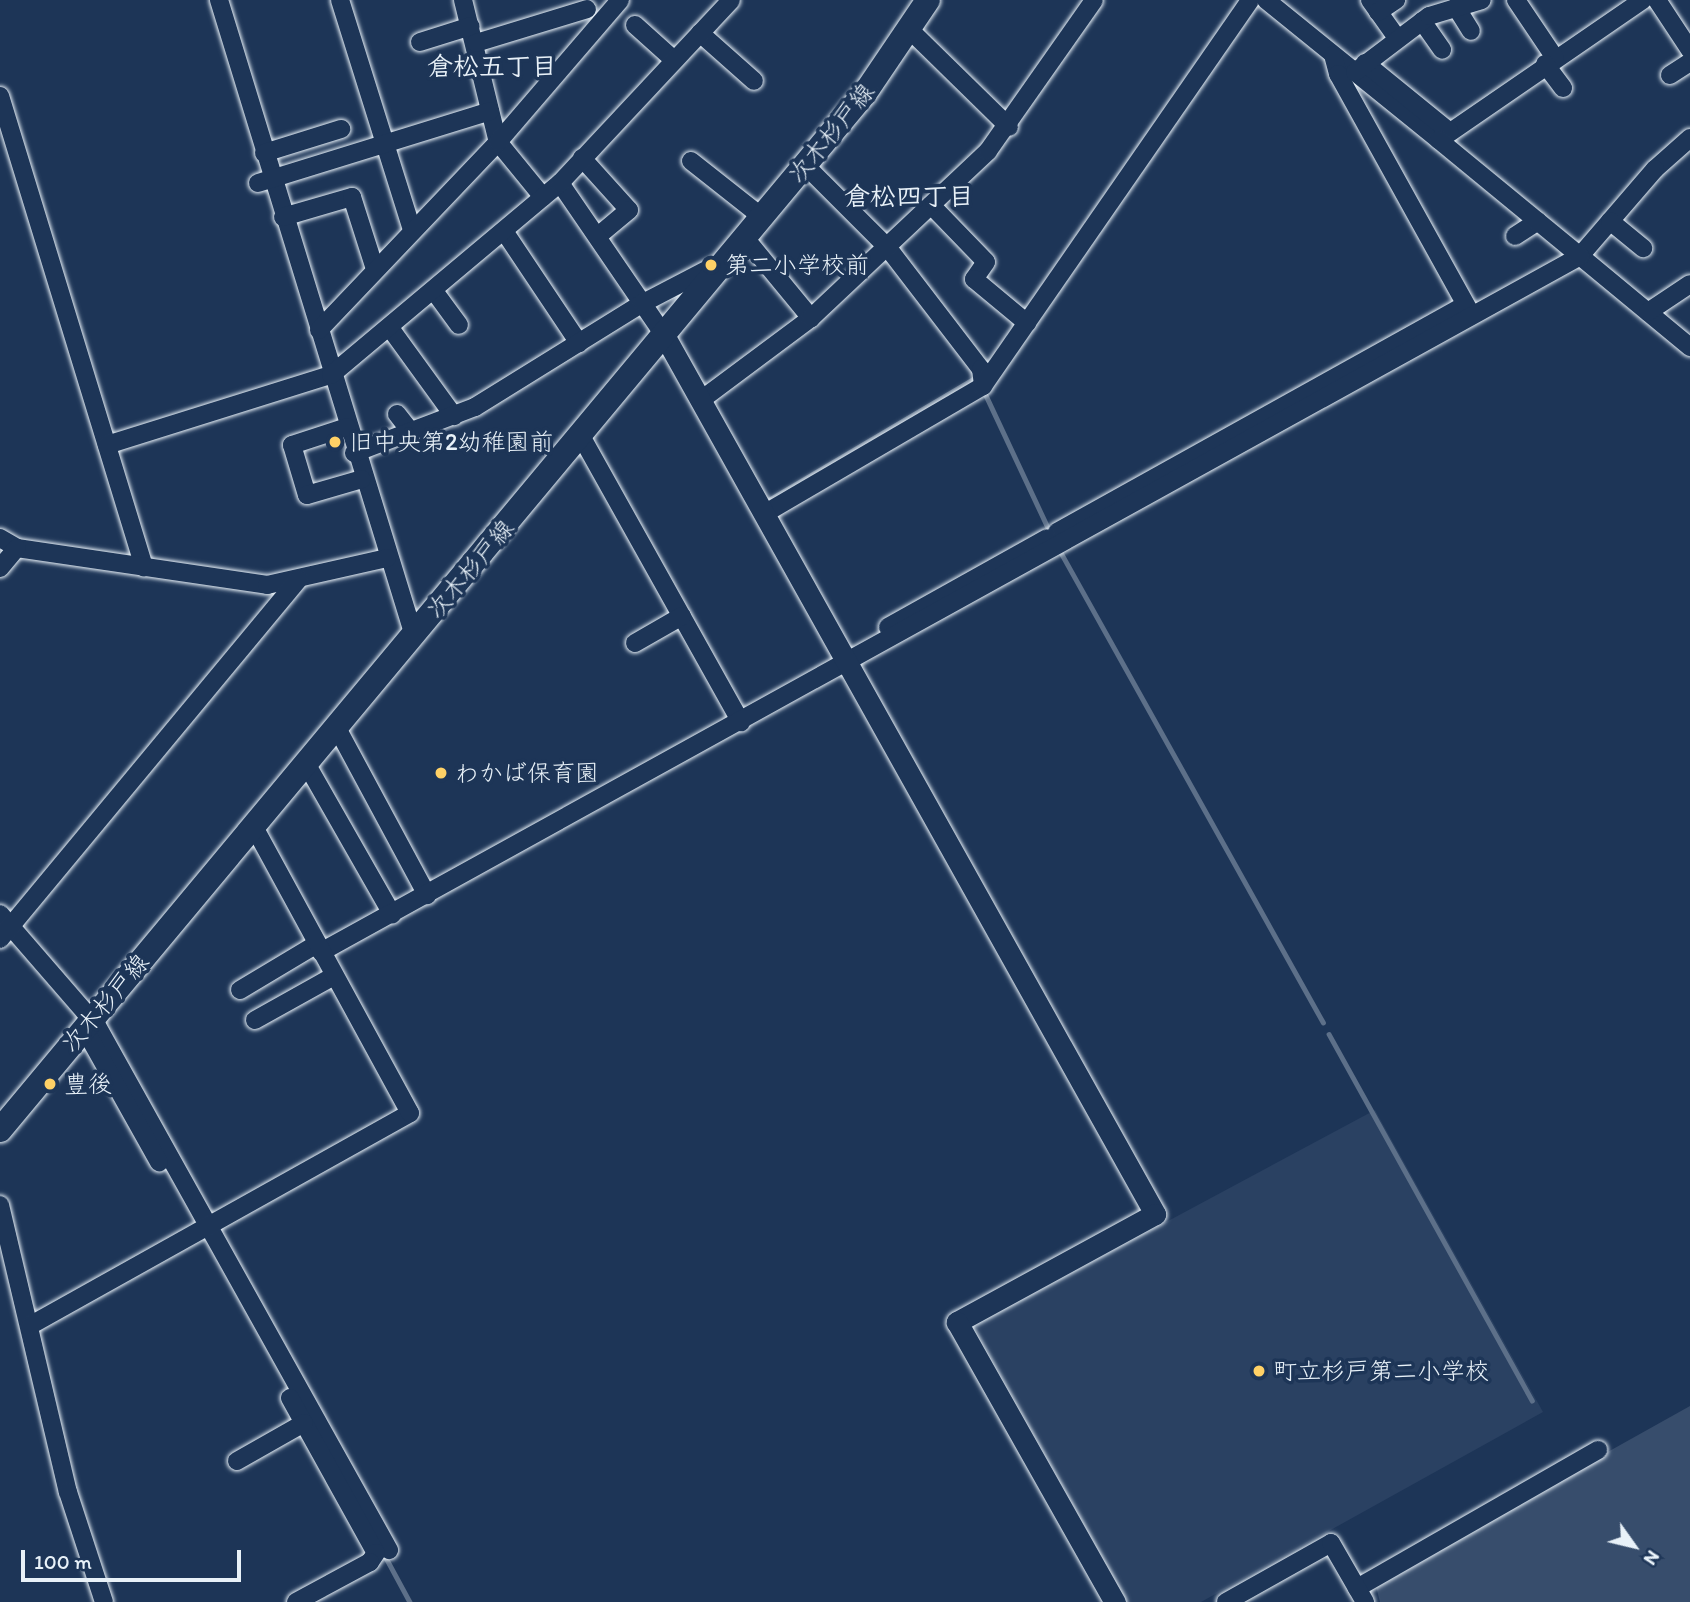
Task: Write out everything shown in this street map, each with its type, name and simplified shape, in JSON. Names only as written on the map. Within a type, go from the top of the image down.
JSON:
[{"type":"main road","name":"次木杉戸線","points":[[0,1130],[865,93],[928,0]]},
{"type":"street","points":[[219,0],[264,153],[265,182],[283,217],[362,479],[414,636]]},
{"type":"street","points":[[340,0],[412,230]]},
{"type":"street","points":[[463,0],[498,142],[543,197]]},
{"type":"street","points":[[318,330],[498,142],[620,0]]},
{"type":"street","points":[[107,445],[331,375],[560,183],[732,0]]},
{"type":"street","points":[[701,400],[811,318],[888,248],[1009,127],[1063,40],[1094,0]]},
{"type":"street","points":[[764,514],[984,386],[1250,0]]},
{"type":"street","points":[[1266,0],[1334,55],[1360,68],[1444,136],[1538,221],[1690,346]]},
{"type":"street","points":[[1396,0],[1374,6],[1397,38]]},
{"type":"street","points":[[1360,68],[1422,21],[1455,7],[1482,0]]},
{"type":"street","points":[[1516,0],[1563,88]]},
{"type":"street","points":[[1444,136],[1550,61],[1643,0]]},
{"type":"street","points":[[1657,0],[1690,50]]},
{"type":"street","points":[[420,42],[473,34],[586,4],[594,28]]},
{"type":"street","points":[[1455,7],[1471,31]]},
{"type":"street","points":[[1422,21],[1441,50]]},
{"type":"street","points":[[635,25],[674,60]]},
{"type":"street","points":[[909,29],[1009,127]]},
{"type":"street","points":[[700,33],[754,81]]},
{"type":"street","points":[[1334,55],[1338,74],[1469,311]]},
{"type":"street","points":[[1670,75],[1690,62]]},
{"type":"street","points":[[0,96],[144,568]]},
{"type":"street","points":[[265,182],[491,111]]},
{"type":"street","points":[[264,153],[341,129]]},
{"type":"street","points":[[240,990],[428,895],[741,722],[1052,535],[1469,311],[1580,256],[1655,169],[1690,138]]},
{"type":"street","points":[[582,159],[629,210],[598,236]]},
{"type":"street","points":[[691,161],[762,217]]},
{"type":"street","points":[[805,165],[888,248],[981,369],[984,386]]},
{"type":"street","points":[[560,183],[643,303],[701,400],[842,659],[1155,1214],[957,1322],[1115,1602]]},
{"type":"street","points":[[283,217],[352,197],[375,270]]},
{"type":"street","points":[[932,205],[986,262],[975,279],[1027,323]]},
{"type":"street","points":[[1515,236],[1538,221]]},
{"type":"street","points":[[1610,221],[1643,247]]},
{"type":"street","points":[[504,231],[579,343]]},
{"type":"street","points":[[745,238],[811,318]]},
{"type":"street","points":[[354,453],[475,407],[643,303],[728,258]]},
{"type":"street","points":[[1648,312],[1690,284]]},
{"type":"street","points":[[434,291],[459,325]]},
{"type":"street","points":[[842,659],[1469,311]]},
{"type":"street","points":[[390,328],[454,416]]},
{"type":"street","points":[[397,414],[411,432]]},
{"type":"street","points":[[346,427],[292,445],[307,495],[362,479]]},
{"type":"street","points":[[581,436],[741,722]]},
{"type":"street","points":[[0,538],[17,548],[267,585],[387,558]]},
{"type":"street","points":[[0,569],[17,548]]},
{"type":"street","points":[[298,580],[4,926],[87,1023],[389,1550]]},
{"type":"street","points":[[635,643],[682,616]]},
{"type":"street","points":[[337,729],[428,895]]},
{"type":"street","points":[[307,765],[392,914]]},
{"type":"street","points":[[31,1325],[410,1112],[254,827]]},
{"type":"street","points":[[255,1020],[334,976]]},
{"type":"street","points":[[0,1205],[31,1325],[68,1492],[104,1602]]},
{"type":"street","points":[[203,1229],[304,1423],[376,1553],[370,1562],[296,1602]]},
{"type":"street","points":[[237,1461],[304,1423]]},
{"type":"street","points":[[1226,1602],[1331,1543],[1361,1595],[1598,1450]]},
{"type":"shaded area","name":"町立杉戸第二小学校","points":[[1375,1110],[1543,1412],[1201,1602],[1127,1602],[976,1330],[978,1323]]},
{"type":"shaded area","points":[[1690,1406],[1690,1602],[1380,1602],[1375,1582]]},
{"type":"waterway","points":[[769,500],[977,377]]},
{"type":"waterway","points":[[984,391],[1050,532]]},
{"type":"waterway","points":[[1059,549],[1323,1022]]},
{"type":"waterway","points":[[1329,1034],[1532,1400]]},
{"type":"waterway","points":[[384,1554],[410,1602]]},
{"type":"place","name":"第二小学校前","points":[[711,265]]},
{"type":"place","name":"旧中央第2幼稚園前","points":[[335,442]]},
{"type":"place","name":"わかば保育園","points":[[441,773]]},
{"type":"place","name":"豊後","points":[[50,1084]]},
{"type":"place","name":"町立杉戸第二小学校","points":[[1259,1371]]},
{"type":"district","name":"倉松五丁目","points":[[492,67]]},
{"type":"district","name":"倉松四丁目","points":[[909,197]]}]
